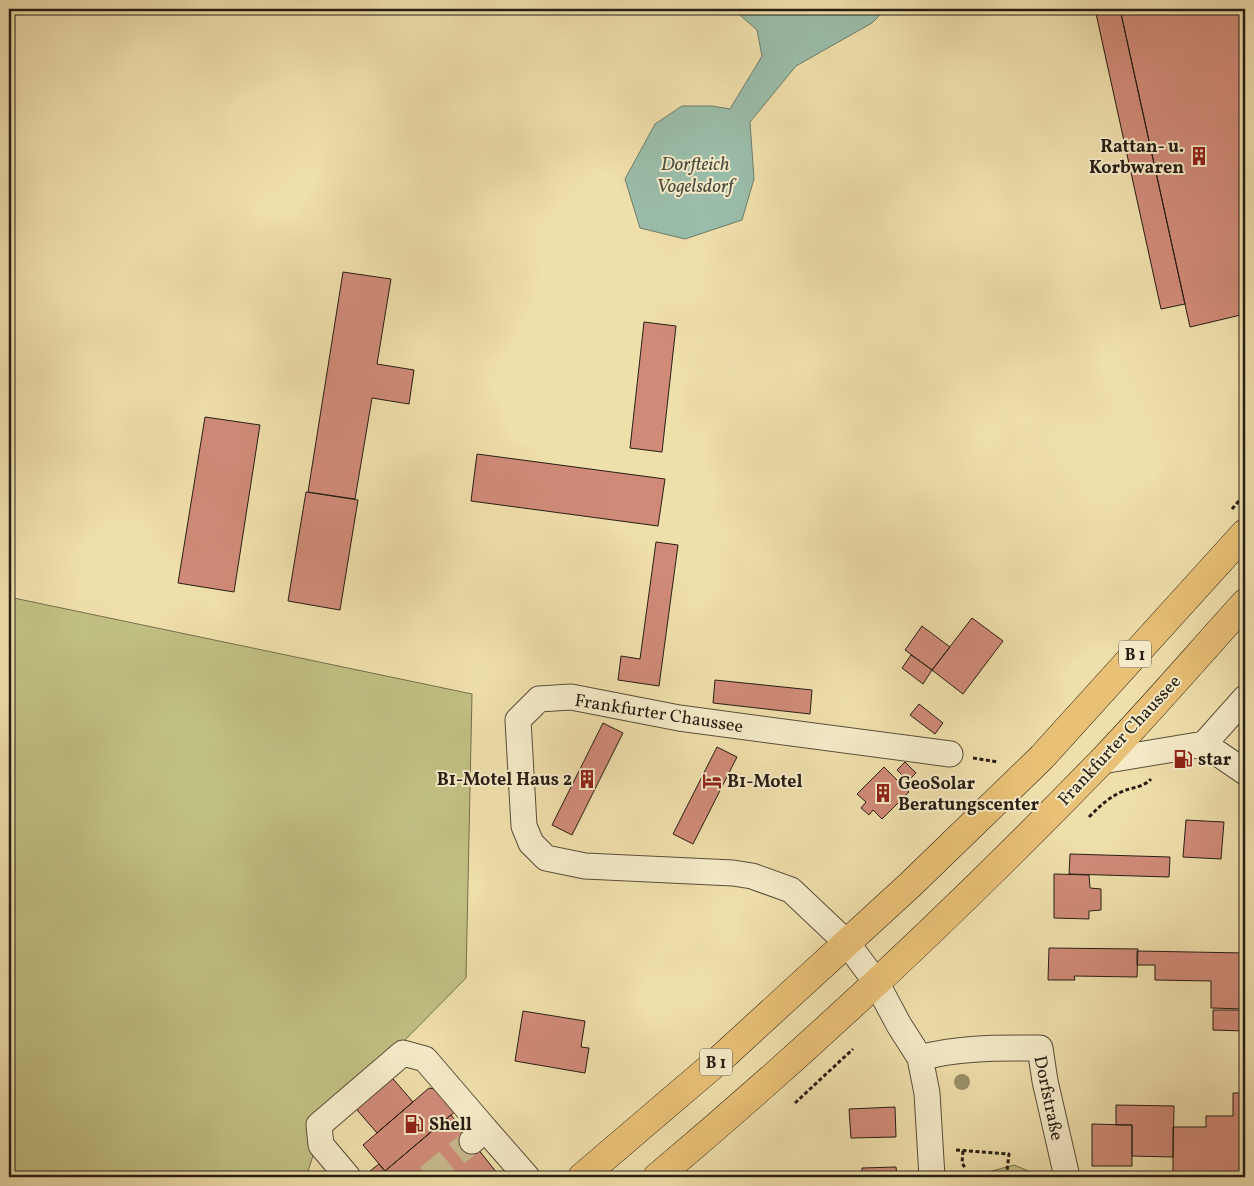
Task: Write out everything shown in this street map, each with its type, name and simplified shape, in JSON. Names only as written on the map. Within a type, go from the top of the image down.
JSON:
[{"type":"main road","name":"B 1","points":[[582,1177],[719,1060],[911,884],[1042,756],[1245,533]]},
{"type":"main road","name":"Frankfurter Chaussee","points":[[657,1177],[831,1024],[966,898],[1102,761],[1245,603]]},
{"type":"street","name":"Frankfurter Chaussee","points":[[847,943],[791,890],[752,876],[733,872],[585,866],[546,858],[531,843],[524,826],[518,720],[539,700],[571,697],[679,718],[950,754]]},
{"type":"street","points":[[1102,761],[1204,744],[1245,698]]},
{"type":"street","points":[[1204,744],[1245,772]]},
{"type":"street","points":[[847,943],[876,982],[920,1058],[927,1093],[932,1177]]},
{"type":"street","name":"Dorfstraße","points":[[920,1058],[935,1053],[996,1048],[1040,1048],[1044,1082],[1067,1177]]},
{"type":"street","points":[[348,1177],[322,1145],[319,1125],[403,1053],[425,1058],[479,1135],[527,1177]]},
{"type":"path","points":[[950,754],[997,761],[1003,765]]},
{"type":"path","points":[[1089,817],[1104,802],[1123,791],[1145,786],[1152,779]]},
{"type":"path","points":[[795,1103],[854,1049]]},
{"type":"path","points":[[930,1149],[1009,1154],[1007,1172],[1010,1177]]},
{"type":"path","points":[[962,1151],[962,1163],[966,1169]]},
{"type":"shaded area","points":[[9,597],[472,694],[466,978],[324,1122],[306,1177],[9,1177]]},
{"type":"shaded area","points":[[1014,1165],[1043,1177],[986,1177],[988,1172]]},
{"type":"water","name":"Dorfteich Vogelsdorf","points":[[733,9],[886,9],[872,23],[796,66],[750,122],[754,179],[742,220],[685,239],[640,228],[625,179],[655,124],[682,106],[712,106],[730,109],[762,56],[757,30]]},
{"type":"building","points":[[1095,9],[1120,9],[1185,304],[1161,309]]},
{"type":"building","name":"Rattan- u. Korbwaren","points":[[1120,9],[1245,9],[1245,314],[1190,327]]},
{"type":"building","points":[[343,272],[391,279],[377,364],[414,370],[409,404],[372,398],[355,499],[308,492]]},
{"type":"building","points":[[644,322],[676,326],[662,452],[630,448]]},
{"type":"building","points":[[205,417],[260,425],[234,592],[178,583]]},
{"type":"building","points":[[477,454],[665,479],[658,526],[471,501]]},
{"type":"building","points":[[306,492],[358,500],[340,610],[288,601]]},
{"type":"building","points":[[656,542],[678,545],[659,686],[618,680],[621,656],[640,659]]},
{"type":"building","points":[[972,618],[1003,641],[963,694],[932,670]]},
{"type":"building","points":[[922,626],[950,647],[932,670],[905,650]]},
{"type":"building","points":[[911,655],[932,670],[923,684],[902,668]]},
{"type":"building","points":[[715,680],[812,690],[810,714],[713,703]]},
{"type":"building","points":[[919,704],[943,723],[935,734],[910,715]]},
{"type":"building","name":"B1-Motel Haus 2","points":[[603,723],[623,733],[572,835],[552,825]]},
{"type":"building","points":[[717,747],[737,757],[693,844],[673,834]]},
{"type":"building","points":[[905,762],[916,773],[908,781],[897,770]]},
{"type":"building","name":"GeoSolar Beratungscenter","points":[[884,767],[909,792],[882,819],[873,810],[869,815],[861,808],[866,802],[857,794]]},
{"type":"building","points":[[1186,820],[1224,822],[1221,859],[1183,857]]},
{"type":"building","points":[[1070,854],[1170,857],[1169,877],[1069,874]]},
{"type":"building","points":[[1054,874],[1089,875],[1090,888],[1101,889],[1101,910],[1089,911],[1089,919],[1054,918]]},
{"type":"building","points":[[1049,948],[1138,949],[1137,977],[1074,976],[1075,980],[1048,980]]},
{"type":"building","points":[[1137,951],[1245,953],[1245,1009],[1211,1008],[1211,981],[1155,980],[1155,965],[1137,965]]},
{"type":"building","points":[[1213,1010],[1245,1010],[1245,1031],[1213,1030]]},
{"type":"building","points":[[523,1011],[585,1021],[581,1047],[589,1048],[585,1073],[515,1061]]},
{"type":"building","points":[[387,1072],[413,1102],[377,1133],[351,1103]]},
{"type":"building","name":"Shell","points":[[429,1088],[440,1090],[457,1110],[385,1171],[363,1145]]},
{"type":"building","points":[[1233,1093],[1245,1093],[1245,1176],[1173,1177],[1173,1127],[1206,1127],[1206,1116],[1233,1116]]},
{"type":"building","points":[[1116,1105],[1174,1106],[1173,1157],[1132,1156],[1132,1125],[1116,1125]]},
{"type":"building","points":[[895,1107],[896,1137],[851,1138],[849,1109]]},
{"type":"building","points":[[451,1115],[497,1173],[492,1177],[375,1177],[370,1171],[379,1164],[385,1171]]},
{"type":"building","points":[[1092,1124],[1132,1125],[1132,1166],[1092,1166]]},
{"type":"building","points":[[896,1167],[897,1177],[862,1177],[862,1168]]},
{"type":"tunnel","points":[[428,1177],[472,1141]]},
{"type":"place","name":"Rattan- u. Korbwaren","points":[[1199,156]]},
{"type":"place","name":"star","points":[[1183,759]]},
{"type":"place","name":"B1-Motel Haus 2","points":[[587,779]]},
{"type":"place","name":"B1-Motel","points":[[712,781]]},
{"type":"place","name":"GeoSolar Beratungscenter","points":[[883,793]]},
{"type":"place","name":"Shell","points":[[414,1124]]}]
